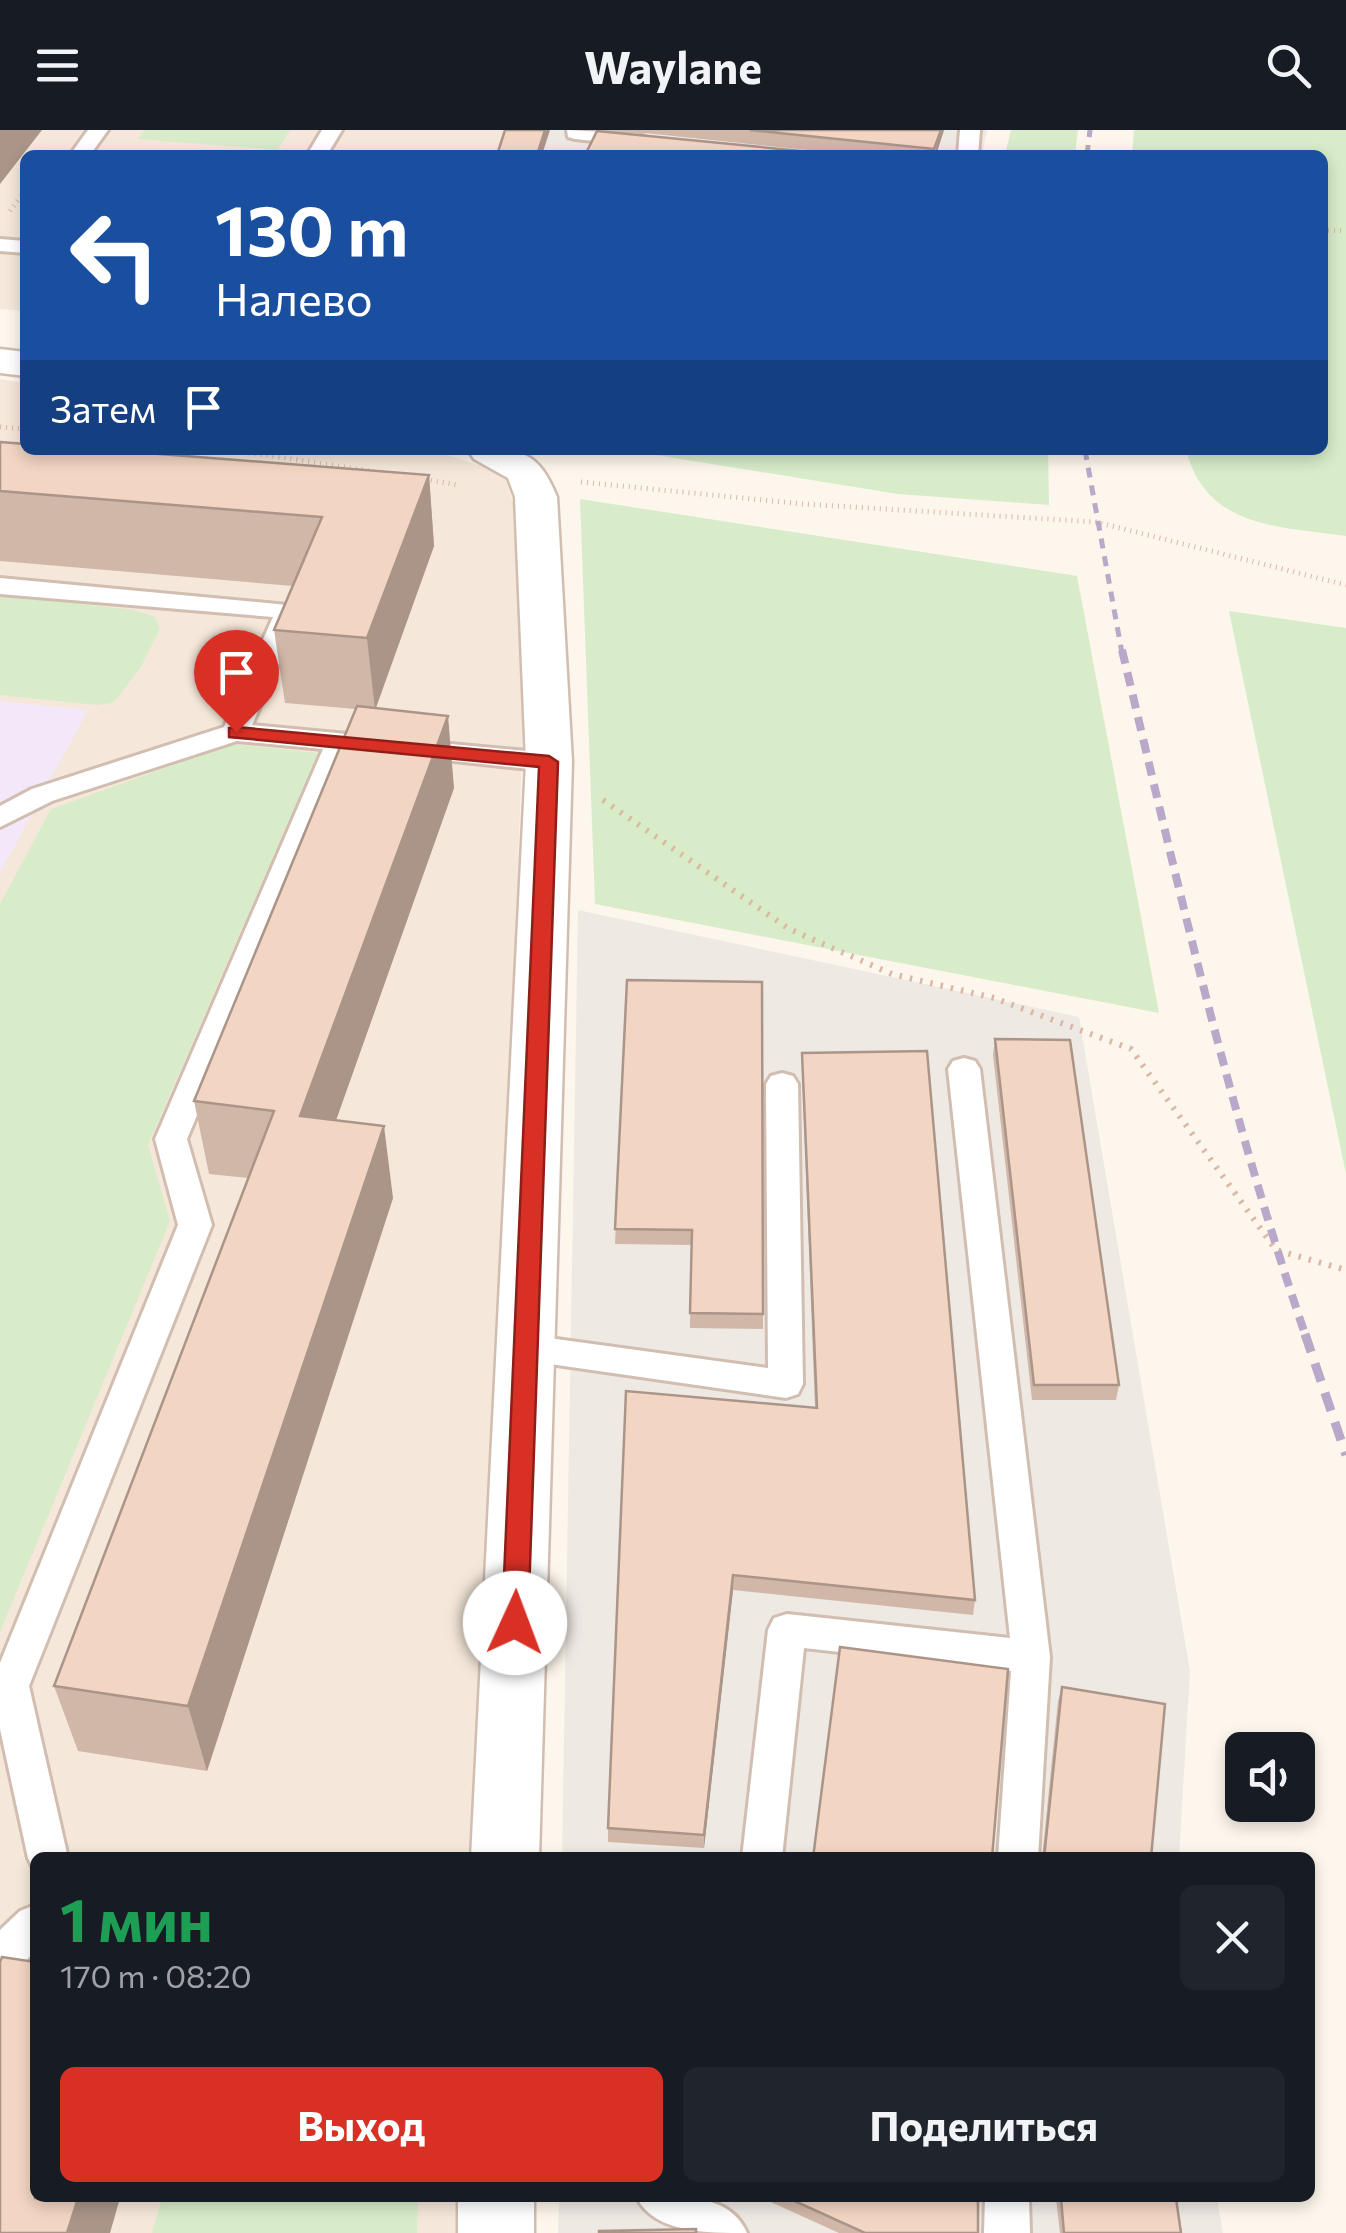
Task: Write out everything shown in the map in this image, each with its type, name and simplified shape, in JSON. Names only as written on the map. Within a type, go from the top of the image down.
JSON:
[{"type":"street","points":[[505,1852],[549,762],[517,473]]},
{"type":"street","points":[[496,2202],[496,2233]]},
{"type":"lane","points":[[575,132],[652,141]]},
{"type":"lane","points":[[0,586],[289,611],[236,732]]},
{"type":"lane","points":[[0,818],[42,796],[236,732],[549,762]]},
{"type":"lane","points":[[47,1852],[10,1686],[196,1225],[172,1139],[340,742]]},
{"type":"lane","points":[[964,1069],[1030,1657],[1018,1852]]},
{"type":"lane","points":[[527,1349],[786,1384],[782,1084]]},
{"type":"lane","points":[[763,1852],[787,1630],[1030,1657]]},
{"type":"lane","points":[[0,1958],[30,1930]]},
{"type":"lane","points":[[666,2202],[724,2233]]},
{"type":"lane","points":[[1006,2233],[1007,2202]]},
{"type":"path","points":[[265,455],[395,474]]},
{"type":"path","points":[[413,478],[517,473],[803,504],[1081,522],[1111,526],[1346,585]]},
{"type":"path","points":[[549,762],[790,930],[892,974],[994,998],[1131,1049],[1276,1250],[1346,1270]]},
{"type":"shaded area","points":[[0,130],[508,130],[502,150],[20,150],[20,311],[0,309]]},
{"type":"shaded area","points":[[508,130],[987,130],[983,150],[502,150]]},
{"type":"shaded area","points":[[0,379],[20,382],[20,455],[447,455],[504,473],[529,556],[483,1852],[30,1852],[30,2202],[472,2202],[471,2233],[0,2233]]},
{"type":"shaded area","points":[[0,701],[88,710],[0,873]]},
{"type":"shaded area","points":[[578,910],[1079,1017],[1190,1671],[1179,1852],[562,1852]]},
{"type":"shaded area","points":[[559,2202],[1218,2202],[1223,2233],[558,2233]]},
{"type":"green space","points":[[144,130],[290,130],[278,150],[138,139]]},
{"type":"green space","points":[[1011,130],[1078,130],[1076,150],[1006,150]]},
{"type":"green space","points":[[1134,130],[1346,130],[1346,536],[1271,525],[1228,509],[1210,495],[1196,476],[1188,455],[1328,455],[1328,150],[1132,150]]},
{"type":"green space","points":[[656,455],[1048,455],[1049,505],[898,494]]},
{"type":"green space","points":[[580,499],[1077,576],[1159,1013],[595,904]]},
{"type":"green space","points":[[0,594],[134,610],[155,617],[160,629],[141,667],[113,703],[97,705],[0,695]]},
{"type":"green space","points":[[1229,611],[1346,628],[1346,1174]]},
{"type":"green space","points":[[232,744],[318,753],[148,1145],[170,1221],[0,1632],[0,904],[51,809]]},
{"type":"green space","points":[[161,2202],[418,2202],[417,2233],[152,2233]]},
{"type":"building","points":[[505,130],[545,130],[539,150],[499,150]]},
{"type":"building","points":[[750,130],[941,130],[934,149]]},
{"type":"building","points":[[597,131],[791,150],[588,150]]},
{"type":"building","points":[[0,442],[20,444],[20,455],[172,455],[429,475],[367,638],[274,630],[322,517],[0,491]]},
{"type":"building","points":[[357,706],[448,716],[300,1116],[384,1126],[188,1706],[54,1686],[274,1111],[194,1101]]},
{"type":"building","points":[[627,980],[762,982],[763,1314],[690,1313],[692,1230],[615,1229]]},
{"type":"building","points":[[995,1039],[1070,1040],[1119,1385],[1034,1385]]},
{"type":"building","points":[[927,1051],[975,1600],[733,1575],[704,1835],[608,1828],[626,1391],[817,1408],[802,1053]]},
{"type":"building","points":[[840,1647],[1008,1669],[993,1852],[814,1852]]},
{"type":"building","points":[[1062,1687],[1165,1704],[1152,1852],[1045,1852]]},
{"type":"building","points":[[2,1957],[30,1961],[30,2202],[77,2202],[67,2233],[0,2233]]},
{"type":"building","points":[[797,2202],[978,2202],[978,2233],[865,2233]]},
{"type":"building","points":[[1061,2202],[1177,2202],[1181,2233],[1064,2233]]},
{"type":"building","points":[[696,2229],[696,2233],[599,2233],[599,2231]]},
{"type":"railway","points":[[1088,150],[1090,130]]},
{"type":"railway","points":[[1086,455],[1122,653]]},
{"type":"railway","points":[[1122,650],[1228,1082],[1305,1334]]},
{"type":"railway","points":[[1305,1334],[1346,1455]]},
{"type":"route","points":[[236,732],[549,762],[515,1623]]}]
